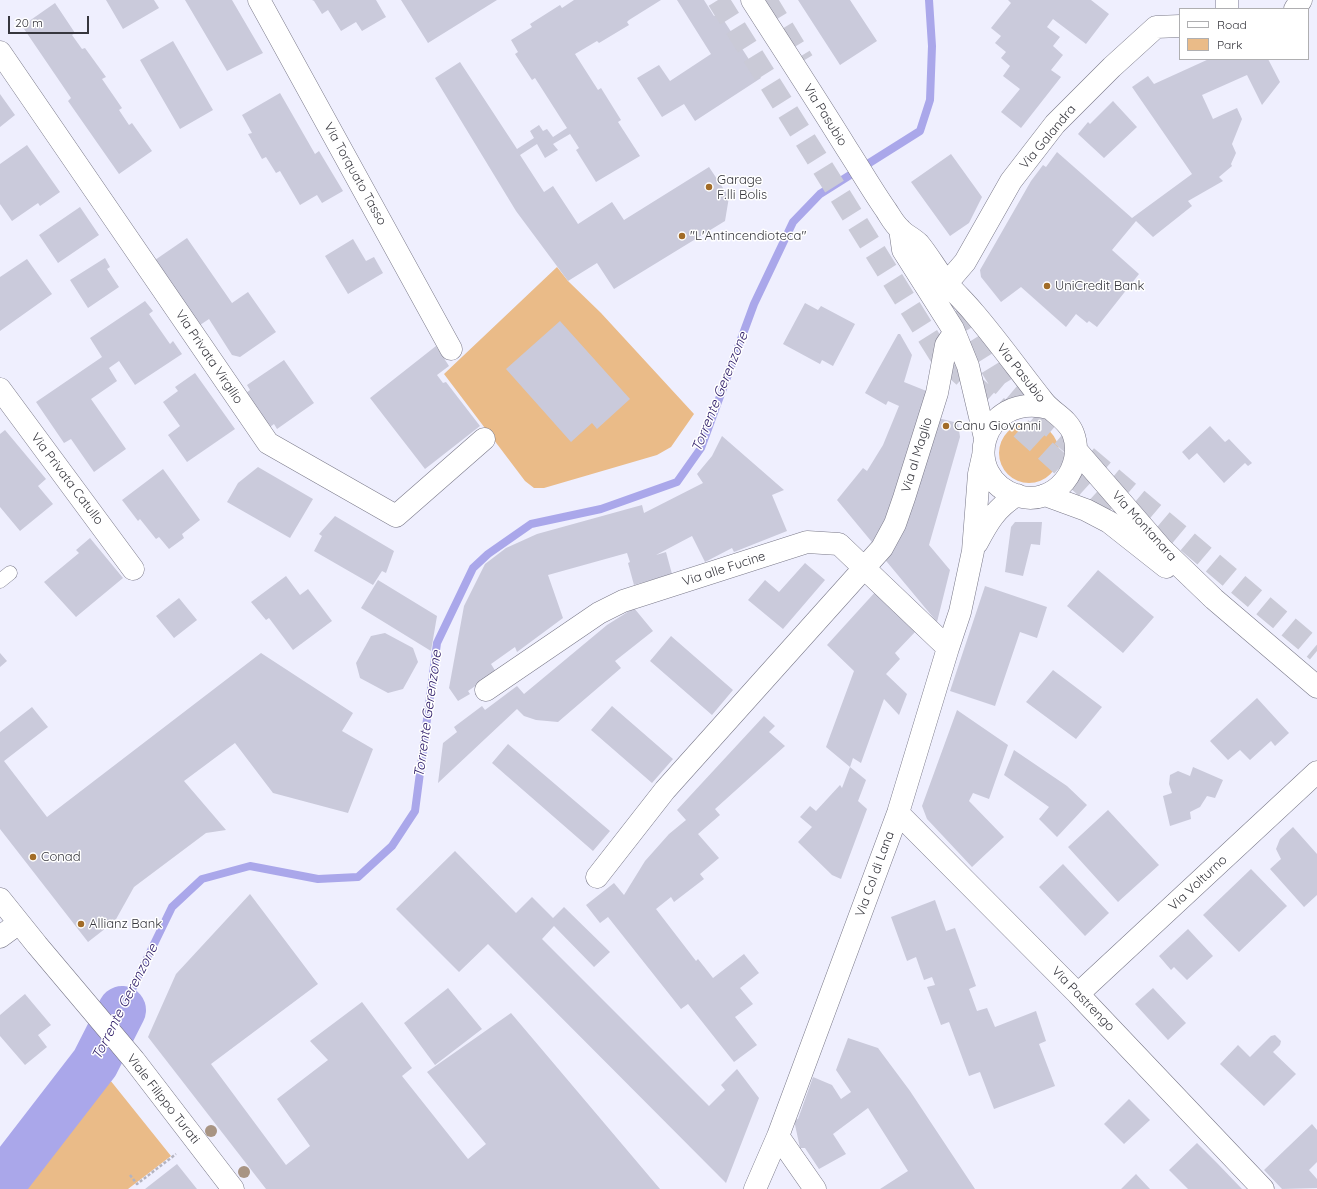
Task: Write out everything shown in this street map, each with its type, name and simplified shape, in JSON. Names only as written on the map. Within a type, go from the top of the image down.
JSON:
[{"type":"street","name":"Via Torquato Tasso","points":[[259,0],[450,349]]},
{"type":"street","name":"Via Pasubio","points":[[752,0],[877,197],[900,229],[918,242],[947,283],[975,314],[1049,408]]},
{"type":"street","name":"Via Galandra","points":[[947,283],[965,262],[1011,181],[1055,124],[1112,67],[1156,27],[1179,26]]},
{"type":"street","name":"Via Privata Virgilio","points":[[0,52],[268,443],[396,516],[484,439]]},
{"type":"street","name":"Via Pasubio","points":[[900,229],[903,250],[954,333],[968,366],[984,446]]},
{"type":"street","name":"Via al Maglio","points":[[597,877],[665,790],[882,548],[895,524],[937,393],[946,345],[954,333]]},
{"type":"street","name":"Via Privata Catullo","points":[[0,389],[133,569]]},
{"type":"street","points":[[1023,405],[1036,405],[1049,408],[1066,421],[1075,440],[1076,451],[1074,466],[1068,478],[1058,488],[1045,495],[1026,497],[1017,496],[1004,490],[994,481],[987,469],[984,446],[991,426],[1000,416],[1010,409],[1023,405]]},
{"type":"street","name":"Via Col di Lana","points":[[755,1189],[778,1136],[898,813],[960,612],[973,551],[984,446]]},
{"type":"street","name":"Via Montanara","points":[[1076,451],[1162,549],[1214,599],[1317,687]]},
{"type":"street","name":"Via Montanara","points":[[1045,495],[1086,510],[1109,522],[1154,559],[1214,599]]},
{"type":"street","name":"Via Col di Lana","points":[[973,551],[991,518],[1006,502],[1017,496]]},
{"type":"street","name":"Via alle Fucine","points":[[486,690],[599,613],[630,599],[807,542],[839,544],[948,648]]},
{"type":"street","name":"Via Volturno","points":[[1078,994],[1317,772]]},
{"type":"street","name":"Via Pastrengo","points":[[898,813],[1078,994],[1263,1189]]},
{"type":"street","name":"Viale Filippo Turati","points":[[0,898],[19,923],[134,1060],[233,1189]]},
{"type":"street","points":[[0,937],[19,923]]},
{"type":"street","points":[[778,1136],[815,1189]]},
{"type":"path","points":[[130,1175],[137,1184],[195,1139]]},
{"type":"green space","points":[[557,267],[568,281],[601,313],[694,414],[671,447],[657,455],[544,488],[534,488],[525,481],[444,374]]},
{"type":"green space","points":[[1029,423],[1045,428],[1050,432],[1054,437],[1059,453],[1054,469],[1050,474],[1045,478],[1029,483],[1013,478],[1008,474],[1004,469],[999,453],[1004,437],[1008,432],[1013,428]]},
{"type":"green space","points":[[106,1075],[171,1156],[128,1189],[8,1189],[55,1129]]},
{"type":"building","points":[[106,0],[154,0],[159,8],[123,29]]},
{"type":"building","points":[[185,0],[232,0],[263,53],[227,71]]},
{"type":"building","points":[[312,0],[376,0],[386,17],[362,31],[356,22],[341,31],[328,10],[322,14]]},
{"type":"building","points":[[401,0],[497,0],[428,43]]},
{"type":"building","points":[[574,0],[661,0],[629,20],[627,22],[629,25],[599,43],[597,41],[575,54],[598,90],[601,88],[621,120],[618,122],[640,156],[596,182],[576,150],[579,148],[570,134],[553,144],[558,150],[545,158],[537,144],[520,155],[544,192],[553,186],[578,224],[612,202],[624,220],[709,167],[729,197],[725,221],[614,289],[597,263],[568,281],[516,211],[435,78],[460,62],[517,149],[534,138],[530,131],[539,125],[543,131],[547,129],[553,137],[567,128],[535,78],[532,80],[515,54],[518,52],[511,40],[532,27],[530,24],[560,5],[562,8]]},
{"type":"building","points":[[677,0],[704,0],[714,16],[719,13],[761,78],[695,121],[684,104],[662,117],[637,78],[659,65],[670,81],[711,54]]},
{"type":"building","points":[[798,0],[850,0],[877,41],[840,65]]},
{"type":"building","points":[[1008,0],[1091,0],[1109,14],[1086,44],[1053,19],[1047,27],[1060,37],[1053,46],[1063,55],[1051,70],[1061,77],[1021,128],[1001,112],[1020,89],[1003,76],[1010,66],[1001,58],[1006,52],[995,43],[1001,36],[991,28],[1011,3]]},
{"type":"building","points":[[55,3],[75,33],[72,35],[82,49],[85,48],[106,77],[102,79],[122,108],[119,110],[129,125],[132,123],[152,151],[119,174],[68,101],[71,98],[22,26]]},
{"type":"building","points":[[173,41],[213,110],[180,129],[140,60]]},
{"type":"building","points":[[1207,60],[1269,60],[1280,82],[1262,105],[1247,75],[1202,95],[1213,119],[1237,108],[1242,119],[1232,144],[1236,153],[1231,164],[1232,166],[1219,177],[1223,181],[1188,201],[1192,206],[1153,237],[1136,221],[1112,250],[1139,274],[1097,327],[1089,321],[1087,323],[1076,314],[1066,327],[1021,287],[1001,302],[981,277],[980,270],[1031,181],[1043,165],[1046,167],[1057,152],[1132,218],[1192,174],[1132,87],[1148,76],[1154,84]]},
{"type":"building","points":[[280,93],[315,154],[319,151],[343,191],[322,203],[317,195],[300,205],[280,171],[276,173],[266,157],[262,159],[248,134],[252,133],[242,115]]},
{"type":"building","points":[[0,94],[15,115],[0,127]]},
{"type":"building","points":[[1113,101],[1137,127],[1104,158],[1078,134],[1088,122],[1090,124]]},
{"type":"building","points":[[27,145],[60,192],[40,206],[38,203],[12,221],[0,204],[0,164]]},
{"type":"building","points":[[951,154],[982,197],[969,223],[950,236],[911,182]]},
{"type":"building","points":[[80,207],[99,235],[58,263],[39,235]]},
{"type":"building","points":[[187,238],[232,303],[248,292],[276,332],[240,357],[232,355],[209,319],[200,325],[155,260]]},
{"type":"building","points":[[353,239],[366,261],[374,257],[383,273],[348,294],[325,256]]},
{"type":"building","points":[[105,258],[110,267],[107,269],[119,287],[88,308],[70,280]]},
{"type":"building","points":[[27,259],[52,294],[0,331],[0,277]]},
{"type":"building","points":[[145,301],[153,311],[149,314],[170,344],[173,341],[182,354],[135,385],[119,361],[109,368],[117,381],[91,399],[126,449],[94,472],[71,439],[64,443],[36,402],[102,357],[90,338]]},
{"type":"building","points":[[805,303],[818,310],[821,306],[855,324],[833,366],[822,360],[820,364],[783,344]]},
{"type":"building","points":[[560,321],[630,399],[597,429],[592,423],[571,442],[506,369]]},
{"type":"building","points":[[898,334],[900,334],[912,355],[904,382],[929,392],[876,547],[837,500],[863,468],[867,471],[883,445],[899,406],[888,401],[886,405],[865,393]]},
{"type":"building","points":[[436,346],[449,366],[437,375],[443,383],[446,382],[480,426],[425,469],[370,398]]},
{"type":"building","points":[[284,360],[314,403],[277,429],[274,424],[270,427],[246,393],[250,390],[247,385]]},
{"type":"building","points":[[195,373],[235,429],[187,462],[168,435],[180,426],[163,402],[178,391],[175,387]]},
{"type":"building","points":[[934,417],[958,423],[960,437],[929,545],[950,570],[937,622],[882,556]]},
{"type":"building","points":[[1210,426],[1225,442],[1229,439],[1252,463],[1248,466],[1245,463],[1224,483],[1197,453],[1189,460],[1182,452]]},
{"type":"building","points":[[5,430],[46,479],[38,486],[53,504],[20,531],[0,507],[0,434]]},
{"type":"building","points":[[722,436],[784,490],[772,495],[787,531],[734,552],[732,548],[705,562],[692,536],[656,555],[666,552],[672,574],[634,585],[627,553],[548,575],[563,618],[517,652],[515,647],[491,664],[496,672],[468,691],[470,694],[458,701],[449,688],[464,606],[485,564],[506,548],[537,534],[642,505],[644,513],[703,483],[697,474],[712,456]]},
{"type":"building","points":[[258,467],[313,499],[290,538],[227,502],[238,483]]},
{"type":"building","points":[[163,469],[200,520],[182,534],[184,538],[169,549],[159,537],[156,539],[140,519],[138,521],[122,500]]},
{"type":"building","points":[[335,516],[394,551],[386,573],[382,571],[373,585],[314,551],[322,536],[319,534]]},
{"type":"building","points":[[1015,522],[1042,522],[1040,545],[1031,544],[1023,576],[1005,572],[1011,527]]},
{"type":"building","points":[[90,538],[123,578],[76,617],[44,582],[79,553],[76,550]]},
{"type":"building","points":[[805,563],[825,580],[783,629],[748,600],[765,580],[779,592]]},
{"type":"building","points":[[1098,570],[1154,617],[1123,653],[1067,606]]},
{"type":"building","points":[[286,576],[300,595],[308,589],[332,621],[293,650],[269,618],[266,620],[251,602]]},
{"type":"building","points":[[378,580],[437,616],[431,651],[361,608]]},
{"type":"building","points":[[985,586],[1047,607],[1037,638],[1020,632],[995,706],[950,691]]},
{"type":"building","points":[[877,590],[916,631],[895,653],[900,659],[886,674],[907,694],[899,715],[884,699],[861,763],[853,758],[850,767],[826,747],[854,671],[827,645]]},
{"type":"building","points":[[179,598],[197,620],[174,638],[156,616]]},
{"type":"building","points":[[634,608],[653,631],[615,661],[621,668],[558,722],[536,720],[524,716],[517,709],[438,783],[443,743],[457,732],[454,727],[482,706],[485,710],[517,686],[524,694],[607,625]]},
{"type":"building","points":[[385,633],[413,648],[418,662],[403,689],[388,693],[360,678],[356,663],[371,636]]},
{"type":"building","points":[[671,636],[733,690],[712,715],[650,661]]},
{"type":"building","points":[[0,653],[7,661],[0,667]]},
{"type":"building","points":[[261,653],[353,713],[342,731],[373,749],[348,813],[273,793],[235,743],[184,781],[226,830],[206,833],[134,887],[115,921],[88,942],[0,829],[0,732],[32,707],[48,727],[4,761],[47,817]]},
{"type":"building","points":[[1053,670],[1102,707],[1076,739],[1026,702]]},
{"type":"building","points":[[1257,698],[1289,733],[1275,746],[1271,741],[1250,760],[1240,750],[1228,760],[1210,741]]},
{"type":"building","points":[[612,706],[673,759],[652,783],[591,730]]},
{"type":"building","points":[[957,710],[1008,745],[989,799],[973,793],[969,801],[1004,837],[972,867],[927,819],[922,806]]},
{"type":"building","points":[[764,716],[775,726],[769,732],[785,746],[715,809],[720,815],[698,834],[719,858],[700,874],[704,879],[674,902],[671,897],[656,909],[696,961],[698,959],[713,978],[744,954],[759,973],[740,988],[753,1004],[735,1017],[757,1045],[734,1062],[688,1004],[681,1009],[608,917],[600,923],[586,905],[614,883],[624,895],[645,861],[669,834],[686,820],[677,810]]},
{"type":"building","points":[[508,744],[610,831],[593,851],[492,763]]},
{"type":"building","points":[[1014,750],[1067,786],[1087,805],[1057,837],[1039,819],[1049,807],[1004,775]]},
{"type":"building","points":[[850,767],[866,780],[858,801],[867,809],[841,879],[832,875],[798,842],[812,827],[800,817],[810,806],[816,811],[840,785],[842,788]]},
{"type":"building","points":[[1193,767],[1223,780],[1215,798],[1207,796],[1200,807],[1190,812],[1191,819],[1170,826],[1163,796],[1172,793],[1169,784],[1170,775],[1178,771],[1190,776]]},
{"type":"building","points":[[1108,810],[1159,865],[1118,902],[1068,847]]},
{"type":"building","points":[[1293,827],[1317,854],[1317,895],[1304,907],[1270,869],[1281,859],[1276,849],[1280,839]]},
{"type":"building","points":[[455,851],[516,913],[532,897],[553,918],[564,907],[610,952],[594,967],[554,926],[542,939],[709,1106],[725,1090],[721,1085],[737,1069],[759,1098],[726,1183],[488,944],[459,972],[396,909]]},
{"type":"building","points":[[1063,864],[1109,913],[1085,936],[1039,887]]},
{"type":"building","points":[[1251,869],[1287,906],[1239,952],[1203,915]]},
{"type":"building","points":[[250,894],[318,984],[211,1064],[286,1165],[310,1146],[277,1099],[328,1060],[310,1041],[362,1002],[412,1068],[402,1076],[468,1159],[486,1144],[427,1072],[511,1013],[660,1189],[266,1189],[148,1037],[176,974]]},
{"type":"building","points":[[935,900],[946,931],[955,928],[976,986],[969,989],[977,1011],[987,1008],[995,1027],[1036,1011],[1046,1041],[1039,1044],[1055,1086],[994,1109],[980,1072],[969,1076],[949,1022],[941,1025],[927,987],[935,985],[932,977],[924,980],[916,957],[907,961],[891,917]]},
{"type":"building","points":[[1188,929],[1213,956],[1187,980],[1174,967],[1171,970],[1159,956]]},
{"type":"building","points":[[448,988],[482,1029],[435,1065],[404,1023]]},
{"type":"building","points":[[1153,988],[1186,1023],[1168,1040],[1135,1004]]},
{"type":"building","points":[[25,994],[51,1025],[38,1035],[47,1047],[25,1065],[0,1036],[0,1015]]},
{"type":"building","points":[[1275,1035],[1281,1041],[1280,1045],[1273,1052],[1296,1074],[1264,1106],[1220,1064],[1238,1045],[1250,1057],[1271,1036]]},
{"type":"building","points":[[848,1038],[878,1048],[910,1091],[975,1189],[880,1189],[908,1171],[868,1108],[833,1134],[846,1154],[819,1169],[805,1148],[800,1148],[794,1120],[798,1119],[813,1077],[832,1085],[841,1099],[851,1092],[836,1070]]},
{"type":"building","points":[[1129,1099],[1150,1120],[1124,1144],[1104,1124]]},
{"type":"building","points":[[1312,1124],[1317,1130],[1317,1162],[1309,1170],[1317,1179],[1317,1188],[1282,1189],[1264,1170]]},
{"type":"building","points":[[1197,1143],[1242,1189],[1188,1189],[1169,1170]]},
{"type":"building","points":[[177,1164],[197,1189],[145,1189]]},
{"type":"building","points":[[1136,1174],[1150,1189],[1121,1189]]},
{"type":"waterway","name":"Torrente Gerenzone","points":[[122,1010],[172,907],[202,879],[250,866],[318,879],[358,877],[392,846],[415,811],[437,643],[473,568],[488,554],[531,524],[601,509],[677,482],[701,448],[754,304],[793,222],[820,194],[920,131],[930,100],[932,46],[929,0]]},
{"type":"waterway","name":"Torrente Gerenzone","points":[[0,1186],[95,1063],[122,1010]]},
{"type":"tunnel","points":[[718,0],[939,354],[1134,531]]},
{"type":"tunnel","points":[[766,0],[803,61]]},
{"type":"tunnel","points":[[939,283],[1002,385],[1317,651]]},
{"type":"place","name":"Garage F.lli Bolis","points":[[709,187]]},
{"type":"place","name":"\"L'Antincendioteca\"","points":[[682,236]]},
{"type":"place","name":"UniCredit Bank","points":[[1047,286]]},
{"type":"place","name":"Canu Giovanni","points":[[946,426]]},
{"type":"place","name":"Conad","points":[[33,857]]},
{"type":"place","name":"Allianz Bank","points":[[81,924]]}]
